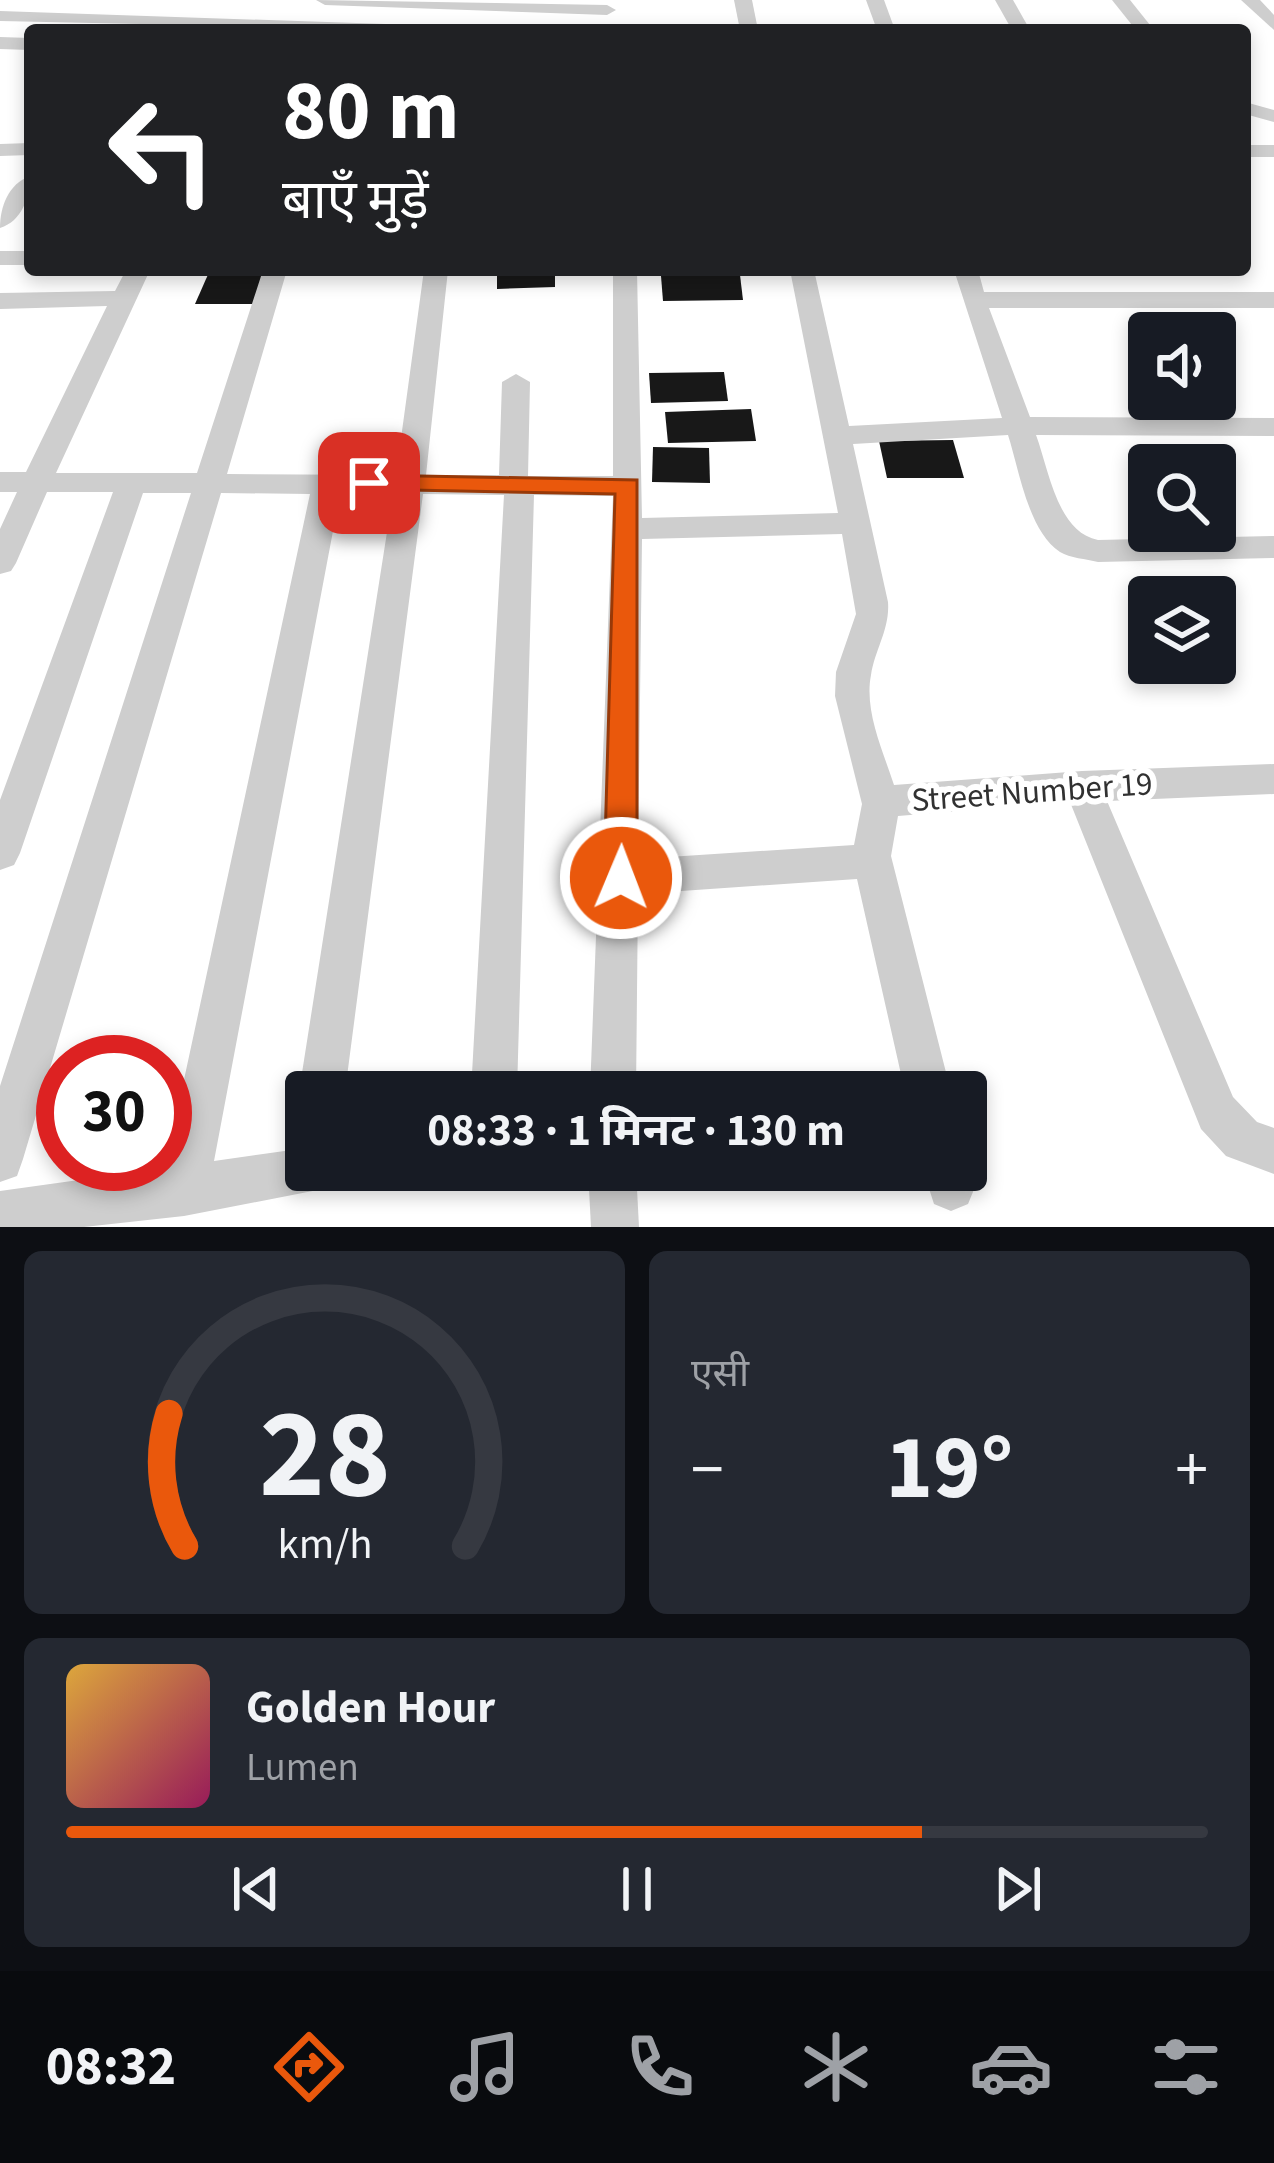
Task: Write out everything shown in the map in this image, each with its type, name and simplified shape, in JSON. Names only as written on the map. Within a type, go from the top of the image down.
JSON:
[{"type":"street","points":[[175,24],[193,0]]},
{"type":"street","points":[[326,0],[607,13]]},
{"type":"street","points":[[1120,0],[1140,24]]},
{"type":"street","points":[[1250,0],[1269,35]]},
{"type":"street","points":[[0,16],[138,24]]},
{"type":"street","points":[[0,221],[24,191]]},
{"type":"street","points":[[0,563],[34,482],[135,276]]},
{"type":"street","points":[[0,1159],[273,276]]},
{"type":"street","points":[[325,1071],[435,276]]},
{"type":"street","points":[[614,1071],[628,486],[625,276]]},
{"type":"street","points":[[803,276],[874,621],[855,665],[852,690],[881,804]]},
{"type":"street","points":[[968,276],[1056,531],[1072,546],[1098,550],[1274,547]]},
{"type":"street","points":[[1185,276],[1197,300]]},
{"type":"street","points":[[0,301],[123,298]]},
{"type":"street","points":[[974,300],[1274,300]]},
{"type":"street","points":[[495,1071],[516,382]]},
{"type":"street","points":[[838,436],[1017,426],[1274,427]]},
{"type":"street","points":[[0,482],[628,486]]},
{"type":"street","points":[[0,854],[131,483]]},
{"type":"street","points":[[184,1192],[327,484]]},
{"type":"street","points":[[627,529],[853,523]]},
{"type":"street","name":"Street Number 19","points":[[871,856],[881,804],[1082,786],[1274,779]]},
{"type":"street","points":[[1082,786],[1217,1113],[1242,1140],[1274,1151]]},
{"type":"street","points":[[621,878],[853,863],[871,856],[923,1071]]},
{"type":"street","points":[[0,1215],[285,1175]]},
{"type":"street","points":[[613,1191],[615,1227]]},
{"type":"building","points":[[207,276],[269,276],[259,304],[195,304]]},
{"type":"building","points":[[497,276],[555,276],[555,287],[497,289]]},
{"type":"building","points":[[661,276],[740,276],[743,300],[663,301]]},
{"type":"building","points":[[724,372],[728,401],[651,403],[649,373]]},
{"type":"building","points":[[751,409],[756,441],[668,443],[665,412]]},
{"type":"building","points":[[953,440],[964,478],[887,478],[879,441]]},
{"type":"building","points":[[653,447],[709,448],[710,483],[652,482]]},
{"type":"route","points":[[369,483],[628,486],[621,878]]}]
